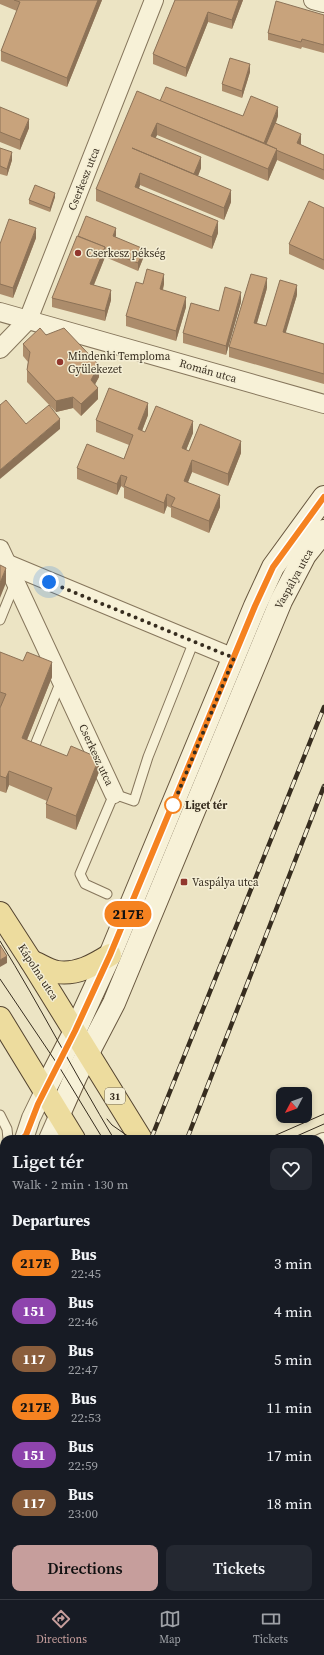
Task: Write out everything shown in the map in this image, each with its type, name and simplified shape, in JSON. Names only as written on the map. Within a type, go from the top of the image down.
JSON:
[{"type":"main road","name":"Vaspálya utca","points":[[44,1091],[75,1031],[110,955],[273,567],[324,497]]},
{"type":"main road","name":"Vaspálya utca","points":[[59,1114],[114,1003],[281,601],[305,555],[324,530]]},
{"type":"main road","points":[[208,721],[227,729]]},
{"type":"main road","name":"Kápolna utca","points":[[0,913],[75,1031]]},
{"type":"main road","points":[[31,960],[57,972],[75,972],[90,967],[110,955]]},
{"type":"main road","points":[[0,1018],[9,1046],[44,1091],[72,1135]]},
{"type":"main road","name":"31","points":[[75,1031],[139,1135]]},
{"type":"street","name":"Cserkesz utca","points":[[0,349],[28,320],[154,0]]},
{"type":"street","name":"Román utca","points":[[0,312],[324,404]]},
{"type":"street","name":"Cserkesz utca","points":[[4,556],[234,658]]},
{"type":"street","name":"Cserkesz utca","points":[[4,556],[114,794]]},
{"type":"street","points":[[25,1135],[31,1118],[44,1091]]},
{"type":"street","points":[[50,1135],[59,1114]]},
{"type":"lane","points":[[0,620],[15,582]]},
{"type":"lane","name":"Cserkesz utca","points":[[114,794],[134,801],[148,757],[194,641]]},
{"type":"lane","points":[[30,756],[62,681]]},
{"type":"lane","points":[[107,894],[86,884],[80,874],[114,794]]},
{"type":"lane","points":[[0,1115],[7,1130],[8,1135]]},
{"type":"building","points":[[14,0],[98,0],[67,78],[1,51],[20,2]]},
{"type":"building","points":[[175,0],[239,0],[232,20],[208,12],[186,68],[153,54]]},
{"type":"building","points":[[276,1],[324,15],[324,45],[302,39],[301,42],[268,33]]},
{"type":"building","points":[[230,58],[250,64],[242,91],[222,84]]},
{"type":"building","points":[[166,87],[243,116],[251,96],[278,107],[264,143],[160,101]]},
{"type":"building","points":[[137,91],[277,149],[268,169],[157,123],[151,136],[201,157],[194,174],[132,148],[231,190],[224,208],[140,173],[135,187],[218,221],[212,237],[96,189]]},
{"type":"building","points":[[0,107],[29,119],[20,140],[0,132]]},
{"type":"building","points":[[275,123],[301,134],[297,143],[324,155],[324,170],[276,150],[277,149],[266,144]]},
{"type":"building","points":[[0,148],[12,152],[7,169],[0,166]]},
{"type":"building","points":[[35,185],[55,193],[50,208],[29,200]]},
{"type":"building","points":[[309,201],[324,208],[324,260],[289,244]]},
{"type":"building","points":[[86,216],[116,228],[113,236],[144,249],[138,263],[105,250],[105,247],[78,236]]},
{"type":"building","points":[[9,219],[36,228],[13,288],[0,284],[0,244]]},
{"type":"building","points":[[77,236],[105,247],[90,284],[111,290],[105,311],[52,298]]},
{"type":"building","points":[[147,269],[164,274],[160,289],[186,297],[176,331],[126,316],[136,282],[143,284]]},
{"type":"building","points":[[251,274],[267,278],[254,323],[266,326],[280,280],[297,285],[283,332],[324,344],[324,374],[229,347]]},
{"type":"building","points":[[225,287],[241,292],[226,346],[183,333],[191,303],[219,311]]},
{"type":"building","points":[[40,328],[46,335],[64,328],[99,365],[91,380],[98,388],[81,404],[73,397],[56,401],[27,370],[30,352],[23,344]]},
{"type":"building","points":[[109,388],[148,403],[138,429],[145,432],[156,406],[193,421],[182,448],[189,451],[200,424],[241,441],[228,474],[192,460],[184,481],[220,495],[209,521],[171,506],[175,498],[167,494],[164,503],[124,486],[127,477],[121,475],[117,484],[77,468],[87,444],[124,459],[133,435],[96,420]]},
{"type":"building","points":[[6,400],[26,424],[49,405],[60,419],[0,470],[0,405]]},
{"type":"building","points":[[0,565],[6,568],[0,583]]},
{"type":"building","points":[[0,652],[23,661],[27,652],[52,662],[22,738],[67,756],[71,746],[99,758],[76,816],[46,804],[52,788],[9,771],[6,778],[0,776],[0,708],[6,694],[0,692]]},
{"type":"building","points":[[0,945],[7,956],[0,960]]},
{"type":"tram line","points":[[0,941],[112,1135]]},
{"type":"tram line","points":[[0,979],[58,1065],[101,1135]]},
{"type":"tram line","points":[[276,1135],[324,1114]]},
{"type":"tram line","points":[[107,1119],[112,1125],[126,1135]]},
{"type":"tram line","points":[[299,1135],[324,1124]]},
{"type":"railway","points":[[153,1135],[324,707]]},
{"type":"railway","points":[[189,1135],[324,786]]},
{"type":"bus line","name":"217E","points":[[26,1135],[31,1118],[75,1031],[105,966],[255,606],[273,567],[324,497]]},
{"type":"place","name":"Cserkesz pékség","points":[[78,253]]},
{"type":"place","name":"Mindenki Temploma Gyülekezet","points":[[60,362]]},
{"type":"place","name":"Liget tér","points":[[173,805]]},
{"type":"place","name":"Vaspálya utca","points":[[184,882]]},
{"type":"route","points":[[49,582],[234,658],[173,805]]}]
